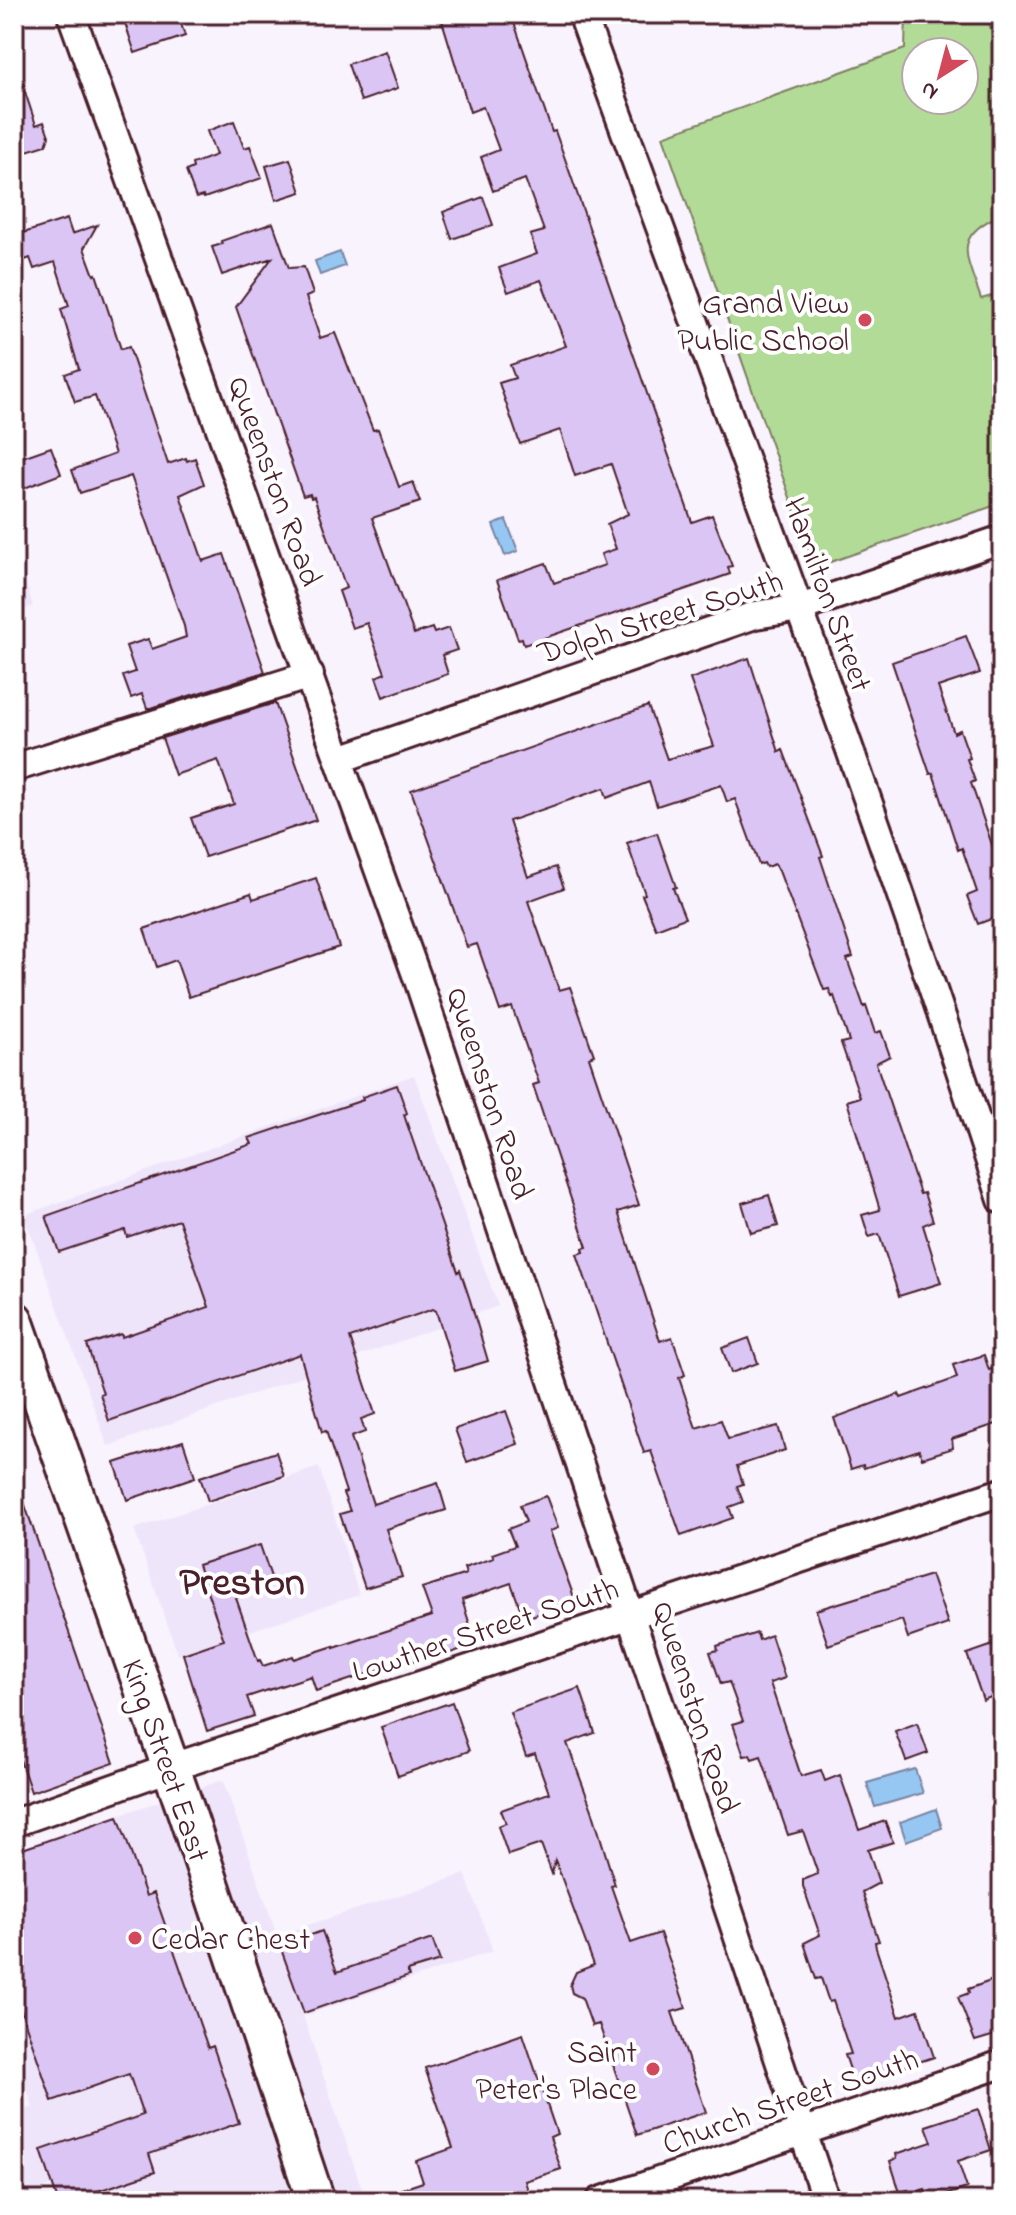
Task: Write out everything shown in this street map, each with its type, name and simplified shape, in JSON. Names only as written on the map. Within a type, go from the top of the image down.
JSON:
[{"type":"main road","name":"King Street East","points":[[14,1320],[274,2068],[316,2201]]},
{"type":"street","name":"Queenston Road","points":[[71,14],[418,980],[826,2201]]},
{"type":"street","name":"Hamilton Street","points":[[582,14],[800,608],[960,1067],[1002,1200]]},
{"type":"street","name":"Dolph Street South","points":[[340,759],[755,615],[800,608],[1002,539]]},
{"type":"street","points":[[14,768],[310,675]]},
{"type":"street","name":"Lowther Street South","points":[[14,1823],[170,1768],[1002,1492]]},
{"type":"street","name":"Church Street South","points":[[600,2201],[1002,2064]]},
{"type":"shaded area","points":[[14,543],[33,606],[14,613]]},
{"type":"shaded area","points":[[414,1075],[498,1306],[108,1446],[24,1215]]},
{"type":"shaded area","points":[[319,1467],[359,1595],[178,1655],[134,1529]]},
{"type":"shaded area","points":[[223,1780],[277,1935],[465,1874],[493,1951],[303,2016],[366,2201],[58,2201],[51,2186],[14,2200],[14,2114],[33,2107],[14,2059],[14,1850]]},
{"type":"green space","name":"Grand View Public School","points":[[906,14],[987,14],[1000,88],[1002,214],[975,230],[967,248],[981,299],[1002,293],[1002,336],[995,339],[1002,360],[1002,503],[819,566],[813,563],[663,136],[900,51],[900,116],[980,116],[980,36],[905,36]]},
{"type":"water","points":[[340,252],[345,266],[320,275],[315,261]]},
{"type":"water","points":[[506,520],[518,551],[505,556],[493,525]]},
{"type":"water","points":[[915,1769],[923,1793],[875,1807],[867,1783]]},
{"type":"water","points":[[936,1809],[942,1828],[906,1841],[900,1822]]},
{"type":"building","points":[[122,14],[178,14],[185,36],[135,53]]},
{"type":"building","points":[[440,14],[511,14],[692,522],[712,515],[732,566],[728,567],[730,574],[524,645],[522,638],[518,639],[497,580],[546,563],[554,583],[605,565],[601,554],[616,549],[607,524],[628,514],[611,464],[575,476],[560,430],[520,444],[499,383],[515,378],[510,365],[566,346],[541,280],[508,292],[499,268],[537,254],[530,235],[544,231],[525,179],[493,191],[481,157],[499,150],[483,107],[470,112]]},
{"type":"building","points":[[385,51],[398,88],[361,101],[348,64]]},
{"type":"building","points":[[18,71],[36,125],[44,122],[49,136],[46,145],[14,155],[14,72]]},
{"type":"building","points":[[234,121],[244,148],[250,146],[262,178],[196,198],[186,171],[193,168],[192,164],[216,155],[207,131]]},
{"type":"building","points":[[290,159],[301,192],[276,200],[266,166]]},
{"type":"building","points":[[483,197],[493,225],[452,239],[443,212]]},
{"type":"building","points":[[67,219],[72,234],[97,225],[84,248],[121,349],[129,347],[168,464],[195,458],[204,484],[180,495],[203,561],[224,554],[265,672],[151,708],[147,708],[142,694],[131,698],[123,676],[135,672],[126,646],[148,639],[152,649],[186,637],[184,626],[131,476],[80,493],[72,470],[115,454],[95,396],[75,402],[65,374],[79,369],[61,309],[69,306],[55,262],[34,269],[30,258],[14,264],[14,236]]},
{"type":"building","points":[[273,223],[289,268],[304,267],[313,294],[306,297],[320,338],[335,333],[373,430],[378,429],[399,487],[413,482],[420,502],[372,518],[414,634],[432,628],[434,633],[449,628],[457,650],[442,655],[448,674],[383,697],[376,677],[385,673],[367,623],[352,628],[339,591],[346,588],[314,497],[311,498],[310,494],[303,496],[236,307],[272,258],[222,275],[212,247]]},
{"type":"building","points":[[51,447],[61,474],[14,492],[14,460]]},
{"type":"building","points":[[966,636],[980,673],[938,687],[954,733],[960,730],[970,758],[967,759],[975,781],[971,783],[1002,874],[1002,915],[978,924],[967,896],[977,892],[962,848],[958,850],[892,662]]},
{"type":"building","points":[[749,658],[779,752],[783,750],[823,856],[820,857],[853,957],[847,959],[864,1007],[875,1033],[881,1031],[890,1056],[876,1063],[920,1194],[924,1193],[933,1221],[923,1225],[941,1283],[899,1296],[879,1234],[869,1237],[862,1215],[880,1210],[847,1101],[860,1097],[841,1043],[849,1041],[834,996],[829,989],[824,990],[779,871],[775,864],[766,867],[764,863],[759,865],[735,799],[727,802],[721,785],[657,806],[649,782],[607,798],[604,788],[509,821],[528,877],[556,867],[564,888],[528,901],[559,990],[570,987],[594,1055],[589,1057],[639,1205],[618,1212],[660,1341],[672,1337],[685,1375],[679,1378],[696,1428],[721,1420],[728,1439],[778,1426],[785,1450],[737,1466],[743,1484],[737,1486],[743,1502],[729,1507],[733,1518],[681,1536],[651,1451],[644,1453],[577,1254],[587,1247],[533,1085],[539,1083],[512,1007],[500,1011],[477,944],[467,947],[411,790],[648,706],[667,759],[714,746],[690,679]]},
{"type":"building","points":[[275,703],[316,820],[205,857],[191,818],[234,804],[218,760],[175,775],[162,738]]},
{"type":"building","points":[[657,833],[685,918],[656,929],[642,895],[645,894],[627,843]]},
{"type":"building","points":[[316,878],[339,947],[189,997],[176,960],[157,967],[144,929],[251,893],[253,899]]},
{"type":"building","points":[[397,1085],[407,1113],[404,1115],[458,1272],[460,1270],[488,1361],[455,1371],[433,1309],[350,1338],[375,1414],[361,1419],[365,1432],[351,1437],[373,1504],[438,1483],[446,1510],[386,1529],[402,1577],[365,1588],[340,1514],[350,1511],[343,1493],[346,1492],[326,1431],[322,1432],[300,1354],[109,1421],[87,1345],[121,1334],[122,1337],[209,1307],[179,1220],[127,1237],[125,1230],[59,1252],[46,1216],[252,1144],[249,1138],[363,1100],[362,1097]]},
{"type":"building","points":[[769,1195],[778,1226],[751,1233],[742,1203]]},
{"type":"building","points":[[749,1338],[758,1363],[731,1373],[722,1348]]},
{"type":"building","points":[[984,1355],[989,1370],[998,1367],[1002,1379],[1002,1422],[952,1439],[953,1448],[922,1458],[919,1450],[864,1468],[863,1465],[851,1469],[834,1418],[899,1394],[901,1398],[957,1378],[953,1365]]},
{"type":"building","points":[[506,1411],[518,1444],[467,1462],[455,1429]]},
{"type":"building","points":[[183,1441],[195,1477],[127,1500],[115,1463]]},
{"type":"building","points":[[276,1452],[284,1476],[208,1501],[200,1477]]},
{"type":"building","points":[[17,1482],[114,1763],[31,1792],[14,1743],[14,1483]]},
{"type":"building","points":[[546,1496],[558,1528],[550,1531],[575,1600],[524,1619],[511,1583],[462,1600],[476,1644],[445,1655],[444,1651],[400,1663],[316,1691],[311,1676],[247,1697],[254,1716],[207,1731],[183,1654],[224,1640],[198,1565],[260,1545],[273,1583],[236,1598],[258,1661],[263,1666],[334,1648],[432,1616],[422,1588],[466,1574],[464,1568],[494,1558],[492,1554],[515,1546],[508,1529],[526,1522],[520,1505]]},
{"type":"building","points":[[931,1575],[948,1624],[908,1638],[902,1620],[828,1645],[816,1610]]},
{"type":"building","points":[[757,1633],[759,1640],[771,1635],[785,1678],[770,1683],[801,1776],[821,1770],[825,1781],[840,1775],[859,1830],[885,1821],[893,1842],[868,1850],[879,1883],[862,1892],[879,1941],[875,1942],[876,1948],[899,2017],[918,2010],[934,2057],[860,2081],[854,2081],[845,2055],[851,2054],[833,2001],[829,2002],[821,1978],[816,1979],[804,1943],[820,1935],[803,1886],[803,1880],[818,1874],[803,1831],[788,1835],[761,1756],[752,1759],[750,1755],[744,1756],[733,1724],[743,1721],[729,1682],[721,1684],[710,1652],[718,1650],[717,1646]]},
{"type":"building","points":[[1002,1642],[1002,1693],[983,1700],[967,1654]]},
{"type":"building","points":[[580,1688],[595,1733],[567,1743],[592,1810],[615,1885],[611,1886],[631,1943],[660,1933],[686,2008],[672,2012],[706,2112],[637,2135],[599,2024],[592,2026],[582,1998],[572,1993],[570,1985],[576,1972],[594,1965],[555,1860],[552,1874],[541,1844],[508,1855],[498,1826],[506,1823],[501,1810],[549,1793],[535,1754],[526,1757],[510,1712]]},
{"type":"building","points":[[452,1702],[469,1751],[398,1776],[381,1727]]},
{"type":"building","points":[[917,1723],[928,1753],[906,1761],[895,1731]]},
{"type":"building","points":[[118,1816],[146,1896],[154,1893],[208,2048],[213,2046],[239,2123],[149,2154],[155,2172],[68,2201],[58,2201],[41,2150],[143,2115],[129,2074],[52,2101],[14,1990],[14,1852]]},
{"type":"building","points":[[322,1931],[337,1972],[432,1939],[440,1961],[407,1971],[409,1976],[304,2013],[280,1946]]},
{"type":"building","points":[[1002,1977],[1002,2033],[975,2041],[958,1997],[969,1993],[968,1989]]},
{"type":"building","points":[[523,2034],[557,2134],[550,2137],[561,2169],[525,2181],[529,2194],[508,2201],[378,2201],[378,2197],[423,2182],[416,2161],[453,2148],[425,2068]]},
{"type":"building","points":[[978,2109],[991,2150],[958,2161],[967,2188],[929,2200],[925,2189],[909,2194],[908,2190],[900,2192],[890,2161],[897,2158],[896,2154],[932,2142],[926,2126]]},
{"type":"place","name":"Grand View Public School","points":[[865,320]]},
{"type":"place","name":"Cedar Chest","points":[[135,1938]]},
{"type":"place","name":"Saint Peter's Place","points":[[653,2069]]},
{"type":"district","name":"Preston","points":[[242,1580]]}]
